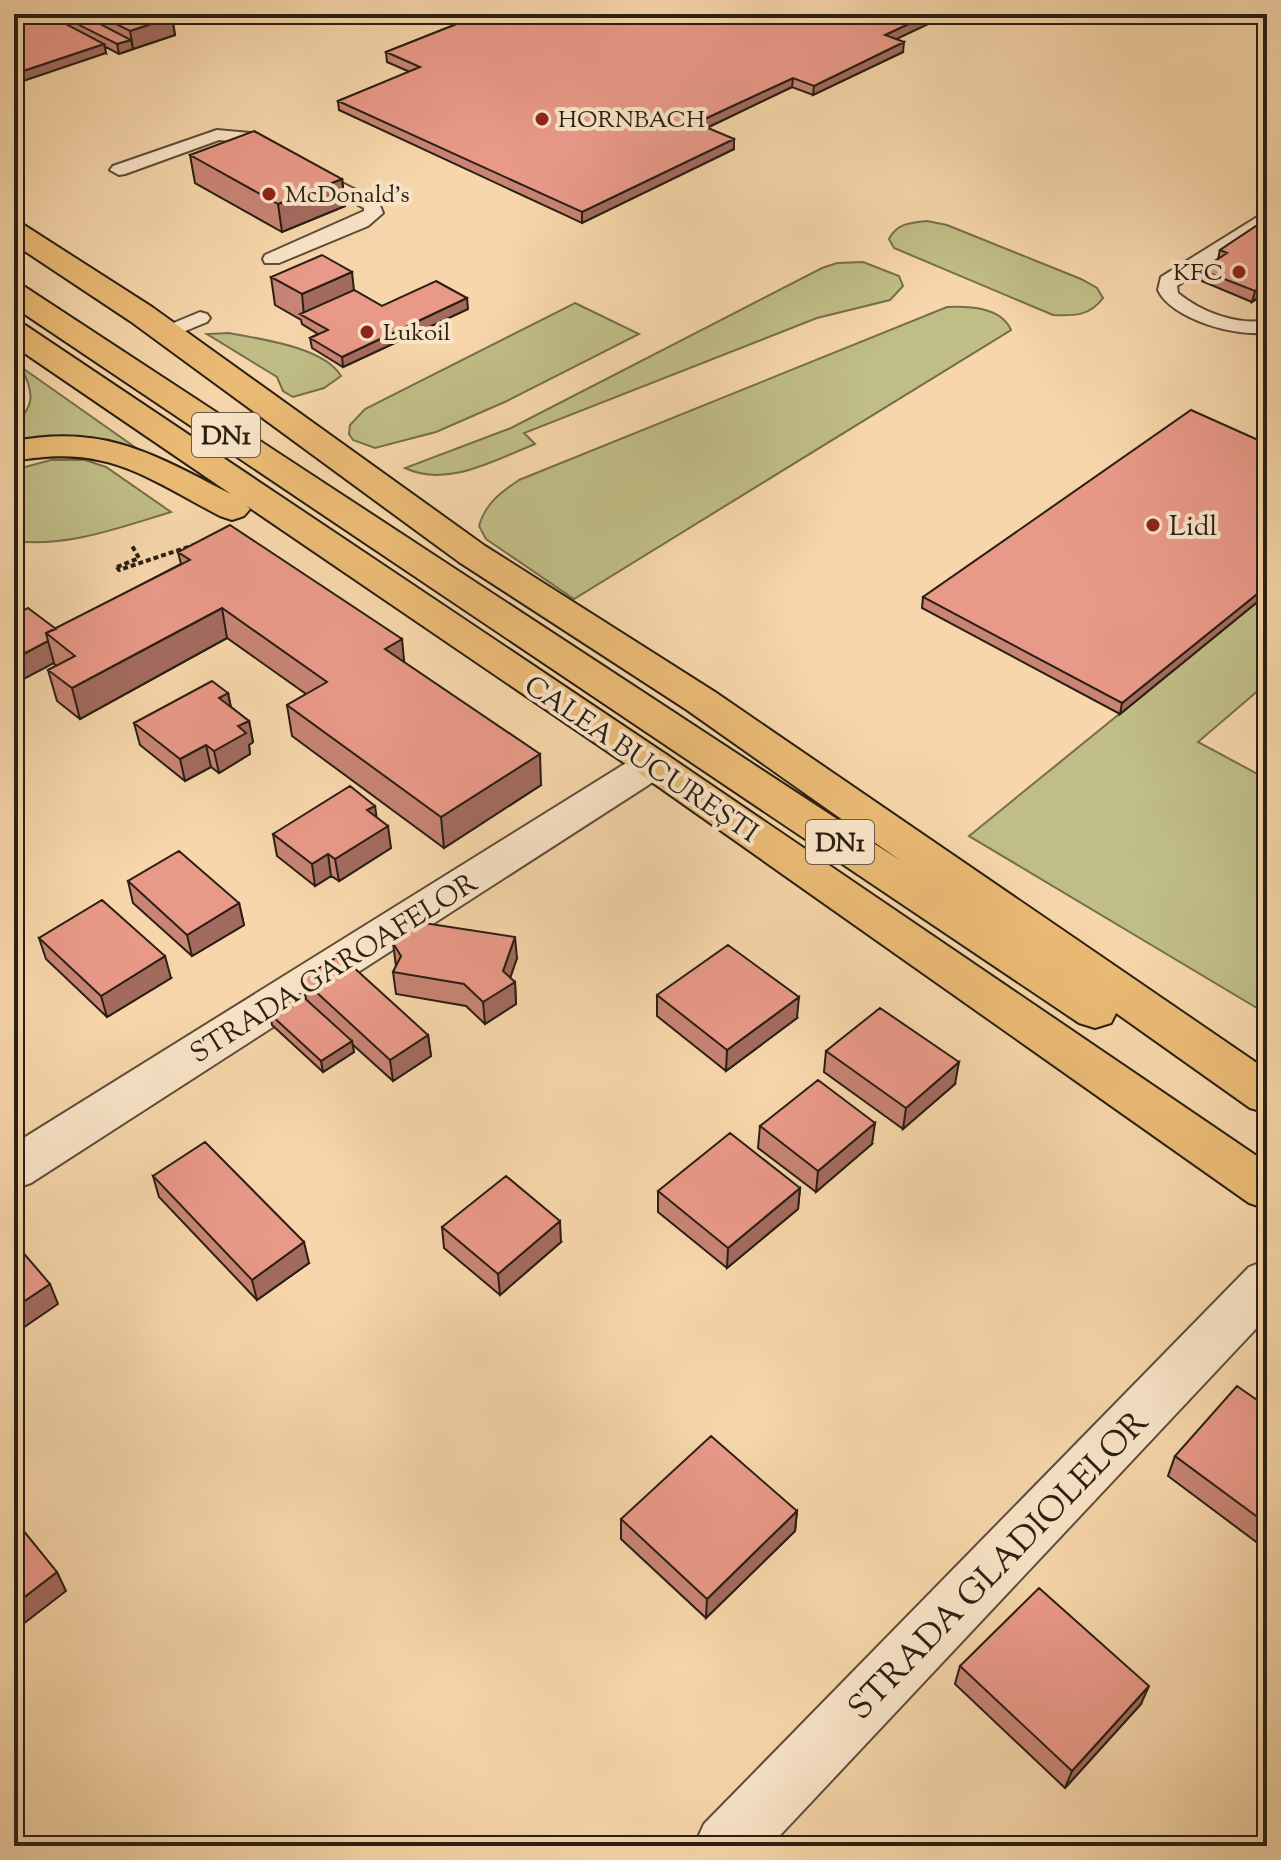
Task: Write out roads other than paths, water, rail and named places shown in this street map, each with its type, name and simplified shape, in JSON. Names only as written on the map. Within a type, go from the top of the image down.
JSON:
[{"type":"highway","points":[[14,231],[183,325],[328,446],[451,539],[701,701],[1267,1095]]},
{"type":"highway","name":"CALEA BUCUREȘTI","points":[[14,293],[1267,1125]]},
{"type":"highway","name":"CALEA BUCUREȘTI","points":[[14,332],[653,764],[1267,1189]]},
{"type":"highway","points":[[14,451],[73,442],[108,448],[376,579]]},
{"type":"street","name":"STRADA GAROAFELOR","points":[[14,1169],[653,764]]},
{"type":"street","name":"STRADA GLADIOLELOR","points":[[726,1846],[1258,1307]]},
{"type":"lane","points":[[119,170],[204,139],[237,135],[374,209],[374,213],[361,222],[272,259]]},
{"type":"lane","points":[[1267,217],[1168,281],[1167,286],[1175,301],[1234,326],[1257,329],[1267,326]]},
{"type":"place","name":"HORNBACH","points":[[542,119]]},
{"type":"place","name":"McDonald's","points":[[269,194]]},
{"type":"place","name":"KFC","points":[[1239,272]]},
{"type":"place","name":"Lukoil","points":[[367,332]]},
{"type":"place","name":"Lidl","points":[[1153,525]]}]
